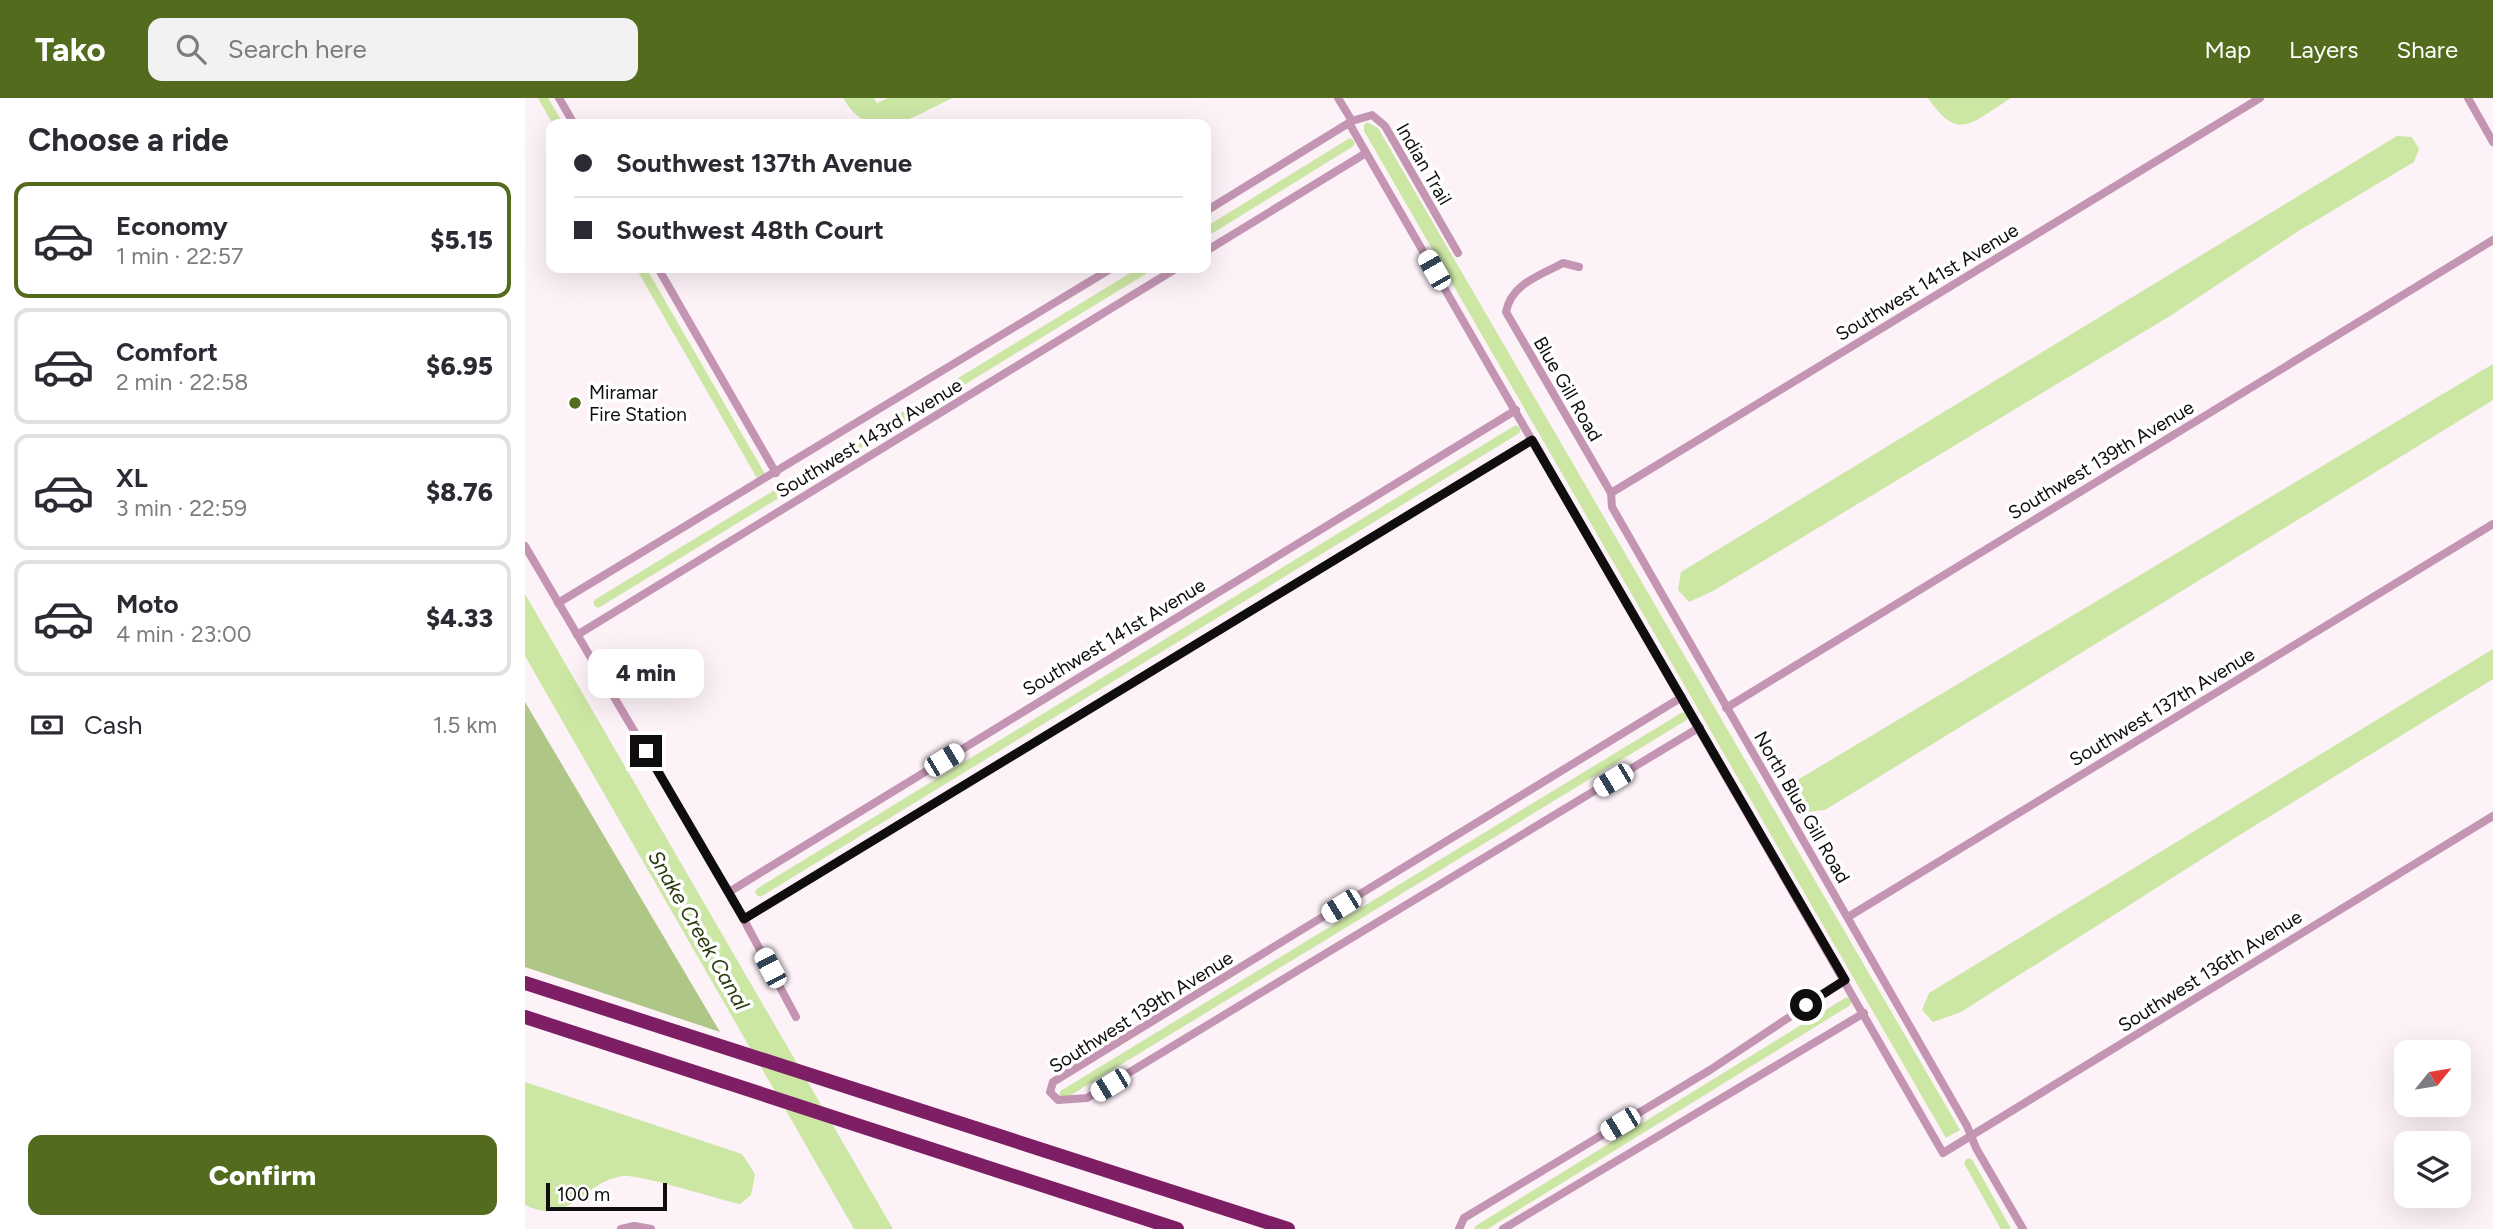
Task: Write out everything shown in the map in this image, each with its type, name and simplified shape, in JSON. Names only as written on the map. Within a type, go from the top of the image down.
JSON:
[{"type":"highway","points":[[525,983],[1288,1229]]},
{"type":"highway","points":[[525,1017],[1177,1229]]},
{"type":"street","points":[[559,98],[571,119]]},
{"type":"street","points":[[1338,98],[1366,153],[1864,1013],[1503,1229]]},
{"type":"street","name":"Southwest 141st Avenue","points":[[1611,493],[2260,98]]},
{"type":"street","points":[[2468,98],[2493,142]]},
{"type":"street","name":"Indian Trail","points":[[1350,122],[1371,115],[1385,126],[1458,253]]},
{"type":"street","points":[[1211,208],[1350,122]]},
{"type":"street","points":[[1211,247],[1366,153]]},
{"type":"street","name":"Southwest 139th Avenue","points":[[1726,708],[2493,240]]},
{"type":"street","name":"Blue Gill Road","points":[[1579,267],[1563,264],[1517,288],[1508,298],[1506,312],[1611,493]]},
{"type":"street","points":[[662,273],[776,473]]},
{"type":"street","name":"Southwest 143rd Avenue","points":[[558,603],[1104,273]]},
{"type":"street","name":"Southwest 143rd Avenue","points":[[577,635],[1169,273]]},
{"type":"street","name":"Southwest 141st Avenue","points":[[729,892],[1516,410]]},
{"type":"street","points":[[744,919],[1532,440]]},
{"type":"street","name":"North Blue Gill Road","points":[[1611,493],[1612,507],[1848,917],[2023,1229]]},
{"type":"street","name":"Southwest 137th Avenue","points":[[1848,917],[2493,524]]},
{"type":"street","points":[[525,546],[729,892],[796,1017]]},
{"type":"street","name":"Southwest 139th Avenue","points":[[1682,697],[1053,1082],[1050,1092],[1058,1100],[1087,1098],[1700,727]]},
{"type":"street","name":"Southwest 136th Avenue","points":[[1864,1013],[1943,1153],[2493,816]]},
{"type":"street","points":[[1459,1229],[1464,1218],[1710,1070],[1845,980]]},
{"type":"street","points":[[622,1229],[633,1226],[651,1229]]},
{"type":"shaded area","points":[[525,702],[720,1032],[525,967]]},
{"type":"water","points":[[843,98],[874,98],[877,103],[888,98],[953,98],[908,119],[863,119],[854,113]]},
{"type":"water","points":[[1928,98],[2011,98],[1976,120],[1958,124],[1949,121]]},
{"type":"water","points":[[1367,122],[1378,128],[1960,1130],[1946,1138],[1364,131]]},
{"type":"water","points":[[2397,136],[2412,137],[2419,149],[2414,162],[2300,230],[2170,316],[1713,591],[1689,602],[1678,590],[1681,572]]},
{"type":"water","points":[[2493,364],[2493,400],[1825,810],[1805,812],[1795,796],[1799,779]]},
{"type":"water","name":"Snake Creek Canal","points":[[525,594],[893,1229],[854,1229],[525,656]]},
{"type":"water","points":[[2493,649],[2493,679],[2238,836],[1961,1012],[1933,1022],[1922,1010],[1929,993]]},
{"type":"water","points":[[525,1082],[742,1154],[755,1174],[751,1195],[740,1204],[662,1183],[623,1176],[596,1186],[565,1207],[554,1211],[525,1205]]},
{"type":"waterway","points":[[543,98],[555,119]]},
{"type":"waterway","points":[[1211,229],[1350,143]]},
{"type":"waterway","points":[[644,273],[761,476]]},
{"type":"waterway","points":[[598,603],[1139,273]]},
{"type":"waterway","points":[[760,892],[1516,430]]},
{"type":"waterway","points":[[1064,1094],[1683,717]]},
{"type":"waterway","points":[[1479,1229],[1847,1002]]},
{"type":"waterway","points":[[1969,1163],[2006,1229]]},
{"type":"place","name":"Miramar Fire Station","points":[[575,403]]},
{"type":"route","points":[[646,751],[744,919],[1532,440],[1845,980],[1806,1005]]}]
